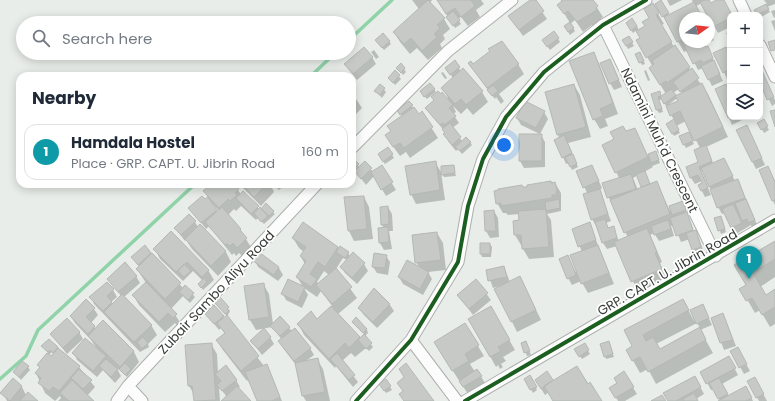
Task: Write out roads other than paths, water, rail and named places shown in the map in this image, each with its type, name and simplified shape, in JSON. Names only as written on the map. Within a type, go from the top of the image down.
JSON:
[{"type":"street","points":[[356,144],[448,50],[512,0]]},
{"type":"street","points":[[356,401],[411,340],[458,262],[468,206],[482,159],[506,116],[544,72],[604,25],[646,0]]},
{"type":"street","points":[[739,0],[745,12]]},
{"type":"street","name":"Ndamini Muh'd Crescent","points":[[604,25],[716,256]]},
{"type":"street","points":[[761,48],[775,77]]},
{"type":"street","name":"Zubair Sambo Aliyu Road","points":[[117,401],[128,386],[312,188]]},
{"type":"street","name":"GRP. CAPT. U. Jibrin Road","points":[[465,401],[716,256],[775,220]]},
{"type":"street","points":[[411,340],[457,401]]},
{"type":"street","points":[[128,386],[142,401]]},
{"type":"waterway","points":[[356,33],[392,0]]},
{"type":"waterway","points":[[315,72],[328,60]]},
{"type":"waterway","points":[[0,379],[26,356],[38,330],[191,188]]},
{"type":"place","name":"Hamdala Hostel","points":[[749,279]]}]
